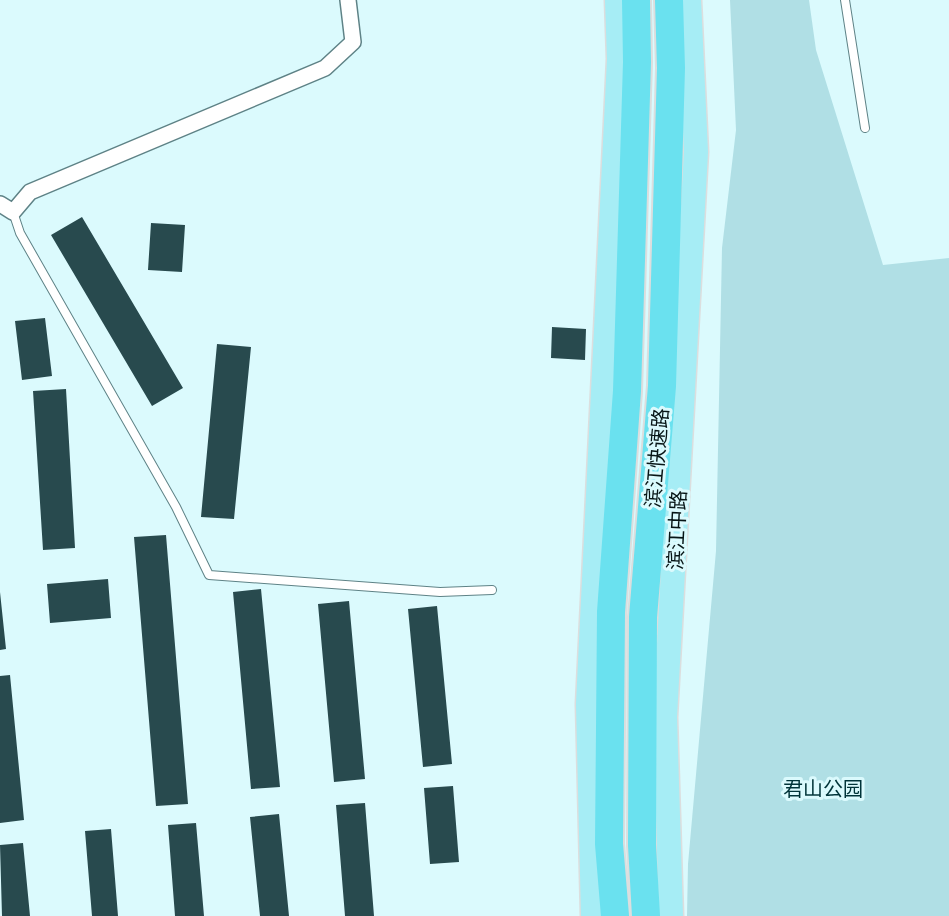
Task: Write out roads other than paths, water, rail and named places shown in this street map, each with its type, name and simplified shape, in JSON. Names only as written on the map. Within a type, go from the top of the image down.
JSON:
[{"type":"highway","name":"滨江快速路","points":[[615,916],[609,844],[610,612],[627,391],[637,62],[636,0]]},
{"type":"highway","name":"滨江快速路","points":[[646,916],[642,845],[643,617],[662,386],[671,68],[669,0]]},
{"type":"main road","points":[[593,916],[588,704],[618,71],[617,0]]},
{"type":"main road","name":"滨江中路","points":[[672,916],[665,717],[696,152],[689,0]]},
{"type":"street","points":[[6,208],[30,192],[325,68],[352,42],[348,0]]},
{"type":"lane","points":[[845,0],[865,128]]},
{"type":"lane","points":[[6,208],[176,507],[209,575],[440,592],[492,590]]},
{"type":"park label","name":"君山公园","points":[[823,788]]}]
